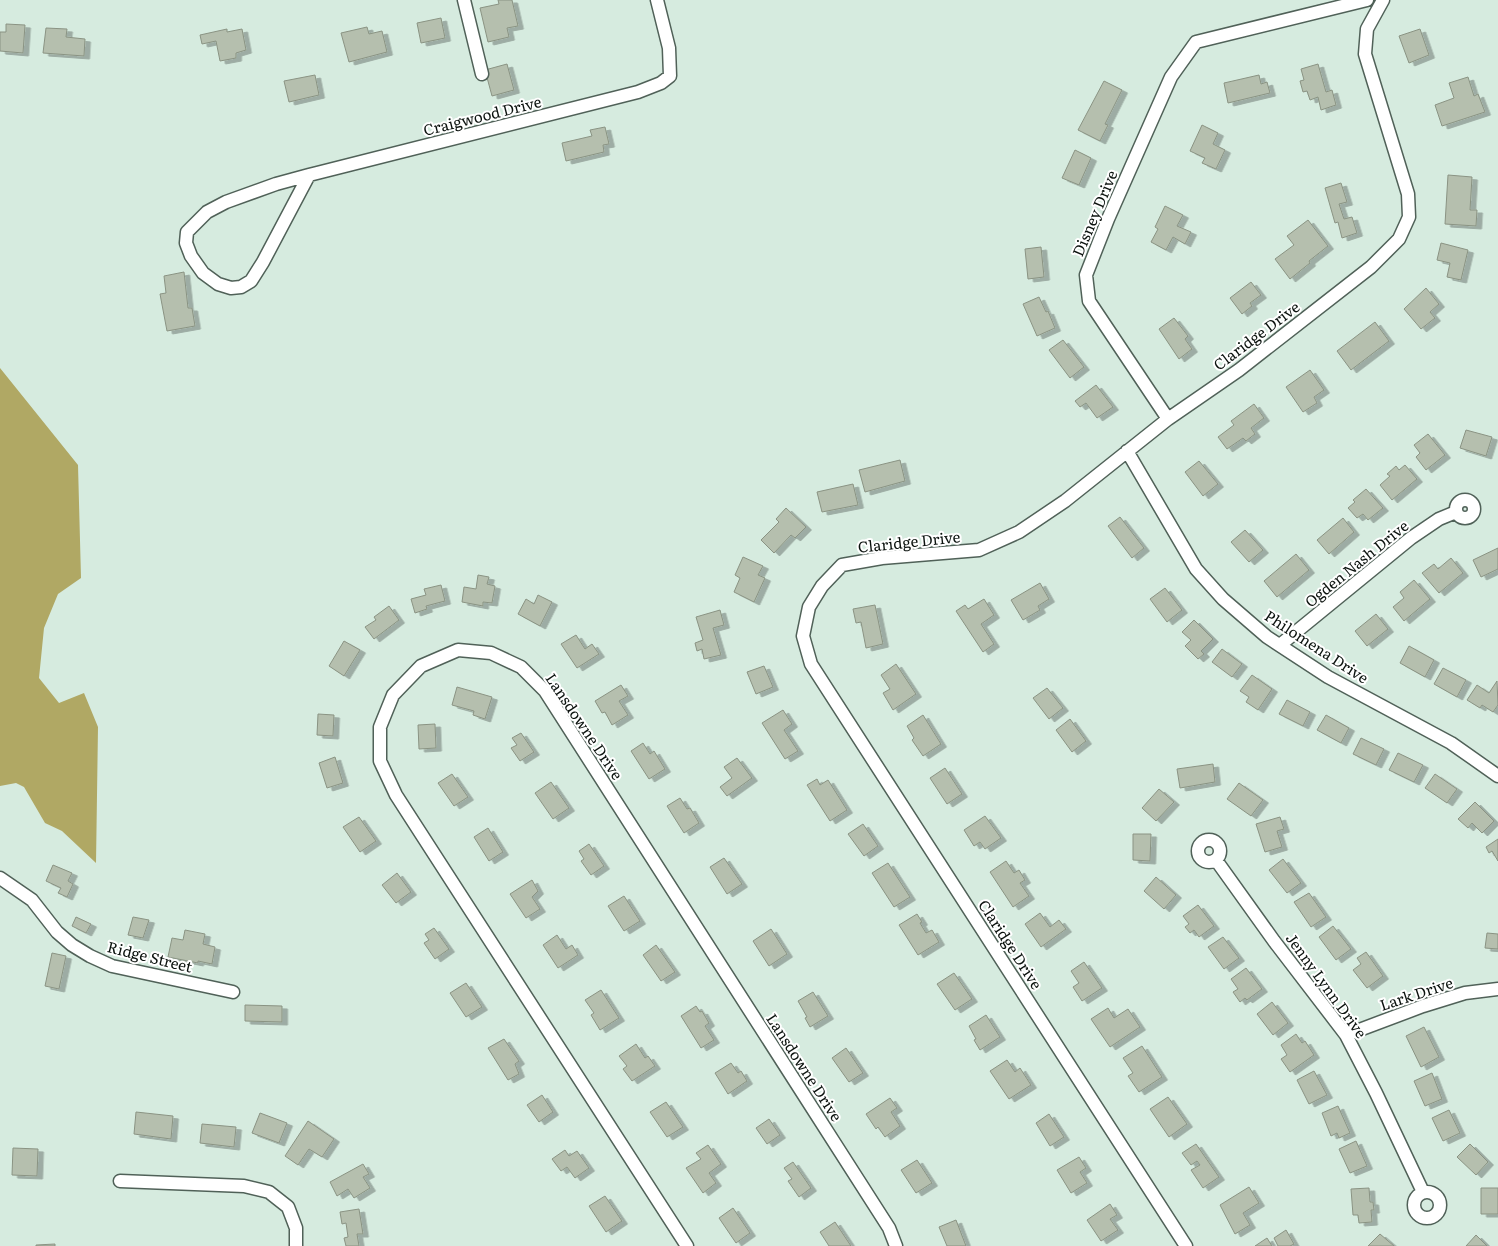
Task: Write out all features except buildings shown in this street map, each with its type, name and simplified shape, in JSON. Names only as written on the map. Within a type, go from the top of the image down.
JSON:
[{"type":"street","points":[[464,0],[482,74]]},
{"type":"street","name":"Craigwood Drive","points":[[309,175],[251,282],[241,287],[231,288],[218,284],[203,273],[186,243],[187,232],[207,212],[226,202],[309,175],[638,92],[661,83],[670,76],[670,48],[657,0]]},
{"type":"street","name":"Disney Drive","points":[[1168,419],[1089,301],[1086,275],[1108,219],[1171,77],[1196,42],[1367,0]]},
{"type":"street","name":"Claridge Drive","points":[[1186,1246],[811,664],[804,636],[809,607],[822,586],[842,565],[882,558],[979,550],[1019,532],[1065,501],[1168,419],[1239,370],[1371,267],[1399,239],[1409,217],[1408,194],[1365,54],[1367,29],[1383,0]]},
{"type":"street","name":"Philomena Drive","points":[[1127,451],[1196,569],[1223,599],[1267,637],[1328,677],[1451,742],[1498,776]]},
{"type":"street","name":"Ogden Nash Drive","points":[[1280,645],[1411,538],[1439,519],[1456,512]]},
{"type":"street","name":"Lansdowne Drive","points":[[687,1246],[396,795],[380,761],[380,728],[393,695],[421,666],[458,650],[491,653],[521,667],[545,691],[888,1228],[896,1246]]},
{"type":"street","name":"Jenny Lynn Drive","points":[[1216,860],[1274,941],[1346,1034],[1423,1192]]},
{"type":"street","name":"Ridge Street","points":[[0,878],[32,900],[57,932],[72,945],[90,956],[112,966],[233,992]]},
{"type":"street","name":"Lark Drive","points":[[1346,1034],[1432,1003],[1466,994],[1498,989]]},
{"type":"street","points":[[120,1181],[244,1186],[269,1192],[288,1207],[296,1228],[296,1246]]},
{"type":"shaded area","points":[[0,368],[78,465],[81,578],[58,594],[44,628],[39,678],[59,703],[84,693],[98,727],[96,863],[62,831],[45,823],[24,787],[16,783],[0,786]]}]
